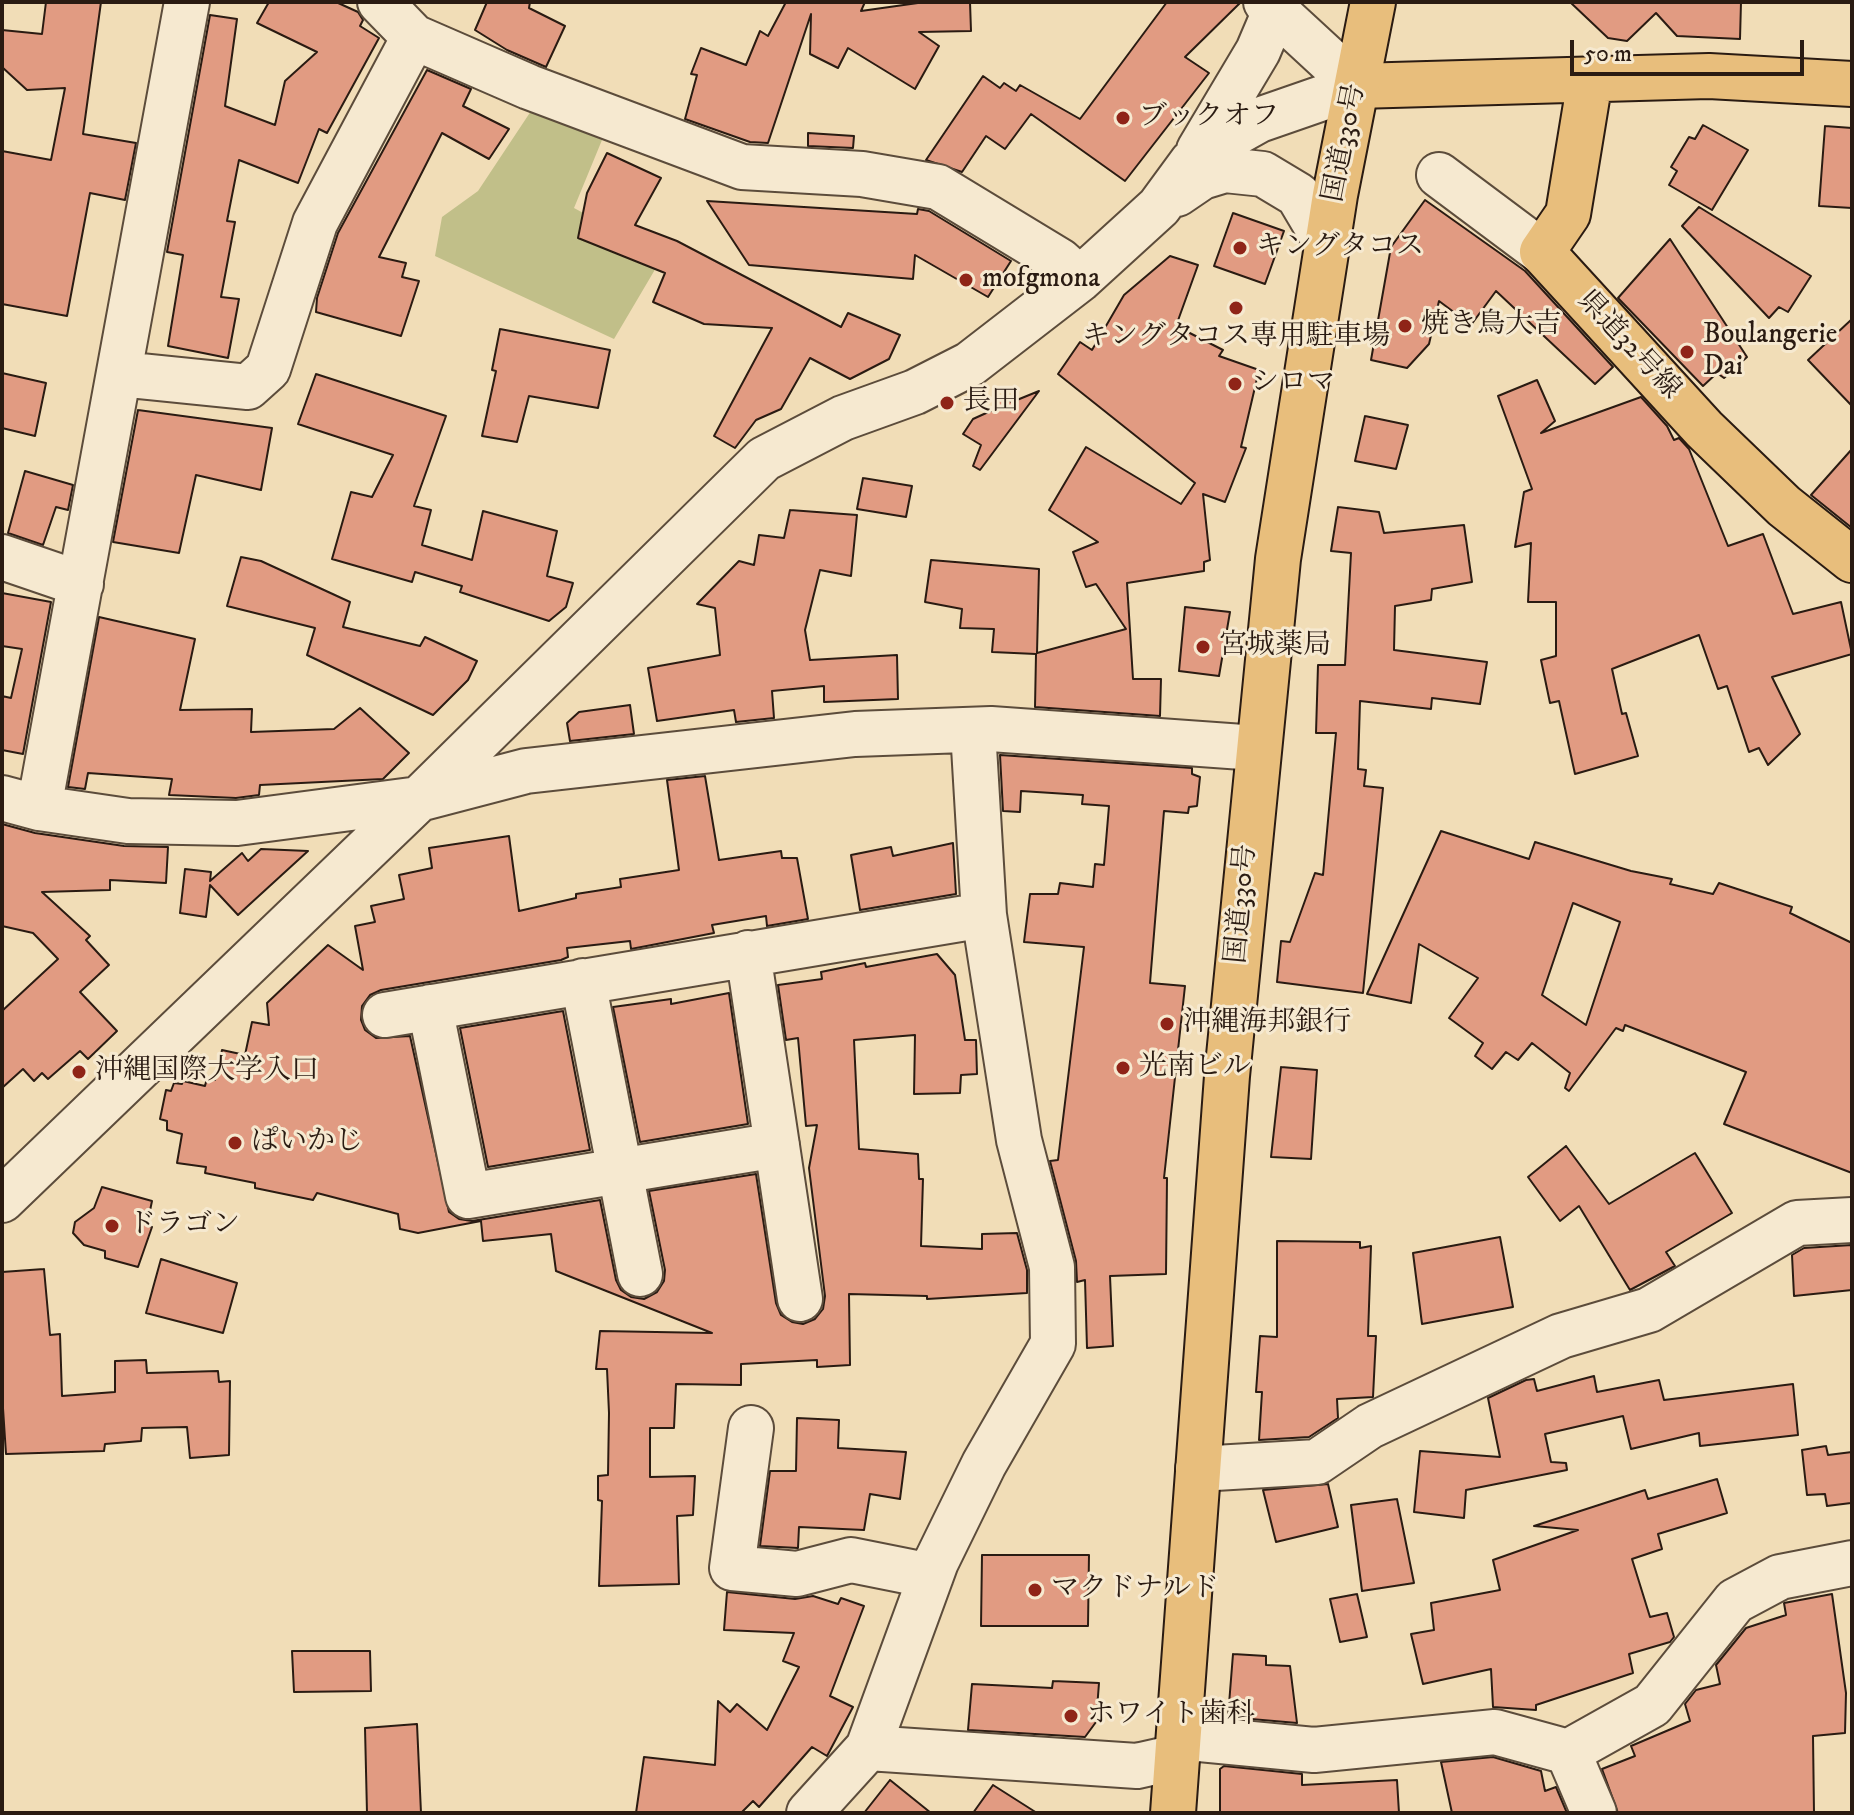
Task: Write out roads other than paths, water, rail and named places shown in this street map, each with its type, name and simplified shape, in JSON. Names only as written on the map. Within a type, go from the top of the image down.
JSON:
[{"type":"main road","name":"国道330号","points":[[1173,1813],[1227,1076],[1257,748],[1278,559],[1327,244],[1373,2]]},
{"type":"main road","points":[[1357,86],[1709,76],[1852,84]]},
{"type":"main road","points":[[1542,252],[1568,214],[1590,80]]},
{"type":"main road","name":"県道32号線","points":[[1542,252],[1704,429],[1784,506],[1852,560]]},
{"type":"street","points":[[187,2],[81,584],[21,803],[128,821],[237,823],[419,799],[526,771],[855,734],[973,730],[1257,748]]},
{"type":"street","points":[[380,2],[414,37],[529,87],[742,167],[862,174],[938,187],[1060,261],[1080,279]]},
{"type":"street","points":[[1159,207],[1192,162],[1258,51],[1270,7],[1357,86]]},
{"type":"street","points":[[120,374],[248,387],[268,369],[315,223],[414,37]]},
{"type":"street","points":[[1192,162],[1239,129],[1293,106],[1357,86]]},
{"type":"street","points":[[2,1200],[419,799],[764,459],[843,418],[915,392],[970,364],[1080,279],[1159,207],[1202,177],[1225,170],[1263,174],[1298,195],[1327,244]]},
{"type":"street","points":[[1439,175],[1542,252]]},
{"type":"street","points":[[2,557],[81,584]]},
{"type":"street","points":[[809,1813],[868,1748],[931,1576],[984,1464],[1053,1344],[1052,1267],[1019,1140],[984,915],[973,730]]},
{"type":"street","points":[[385,1015],[984,915]]},
{"type":"street","points":[[748,953],[800,1299]]},
{"type":"street","points":[[583,981],[640,1274]]},
{"type":"street","points":[[430,1007],[468,1196],[777,1145]]},
{"type":"street","points":[[1198,1469],[1317,1462],[1370,1426],[1561,1336],[1649,1310],[1797,1223],[1852,1220]]},
{"type":"street","points":[[751,1428],[732,1568],[797,1574],[851,1560],[931,1576]]},
{"type":"street","points":[[868,1748],[1137,1766],[1178,1747],[1314,1750],[1495,1732],[1568,1752],[1652,1705],[1735,1601],[1780,1577],[1852,1563]]},
{"type":"street","points":[[1568,1752],[1594,1813]]},
{"type":"place","name":"ブックオフ","points":[[1123,118]]},
{"type":"place","name":"キングタコス","points":[[1240,248]]},
{"type":"place","name":"mofgmona","points":[[966,280]]},
{"type":"place","name":"キングタコス専用駐車場","points":[[1236,308]]},
{"type":"place","name":"焼き鳥大吉","points":[[1405,326]]},
{"type":"place","name":"Boulangerie Dai","points":[[1687,352]]},
{"type":"place","name":"シロマ","points":[[1235,384]]},
{"type":"place","name":"長田","points":[[947,403]]},
{"type":"place","name":"宮城薬局","points":[[1203,647]]},
{"type":"place","name":"沖縄海邦銀行","points":[[1167,1024]]},
{"type":"place","name":"光南ビル","points":[[1123,1068]]},
{"type":"place","name":"沖縄国際大学入口","points":[[79,1072]]},
{"type":"place","name":"ぱいかじ","points":[[235,1143]]},
{"type":"place","name":"ドラゴン","points":[[112,1226]]},
{"type":"place","name":"マクドナルド","points":[[1035,1590]]},
{"type":"place","name":"ホワイト歯科","points":[[1071,1716]]}]
